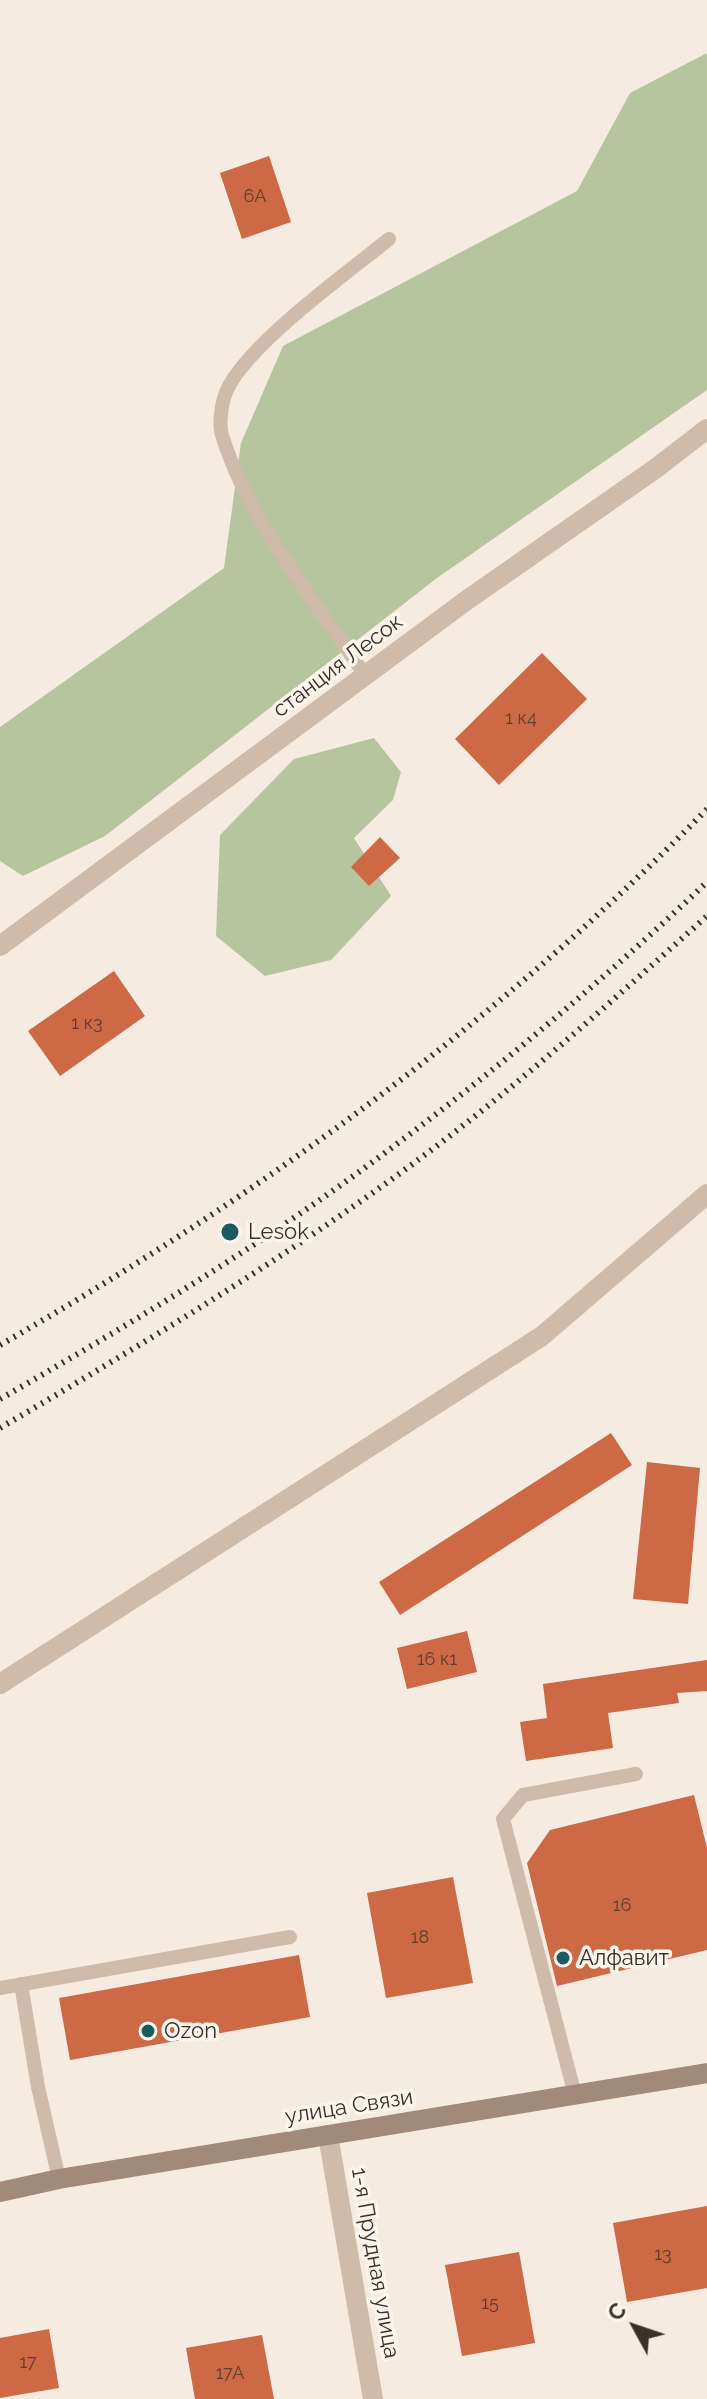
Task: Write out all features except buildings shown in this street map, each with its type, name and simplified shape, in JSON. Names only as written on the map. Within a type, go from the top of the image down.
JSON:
[{"type":"street","name":"станция Лесок","points":[[0,946],[467,600],[655,469],[707,429]]},
{"type":"street","points":[[0,1684],[542,1336],[707,1194]]},
{"type":"street","name":"улица Связи","points":[[0,2192],[59,2179],[707,2073]]},
{"type":"street","name":"1-я Прудная улица","points":[[328,2135],[373,2399]]},
{"type":"lane","points":[[365,675],[251,507],[221,431],[224,397],[249,358],[298,313],[389,239]]},
{"type":"lane","points":[[575,2095],[503,1819],[523,1795],[636,1774]]},
{"type":"lane","points":[[0,1988],[290,1937]]},
{"type":"lane","points":[[21,1984],[38,2087],[59,2179]]},
{"type":"green space","points":[[707,53],[707,390],[437,578],[105,836],[23,876],[0,861],[0,727],[224,568],[241,443],[283,346],[577,191],[630,93]]},
{"type":"green space","points":[[374,738],[401,772],[393,800],[354,838],[391,896],[331,960],[265,976],[216,936],[220,835],[294,759]]},
{"type":"railway","points":[[0,1345],[190,1229],[372,1101],[545,962],[628,887],[707,809]]},
{"type":"railway","points":[[0,1399],[192,1284],[333,1191],[547,1025],[707,882]]},
{"type":"railway","points":[[0,1428],[243,1280],[385,1184],[510,1088],[707,916]]},
{"type":"place","name":"Lesok","points":[[230,1232]]},
{"type":"place","name":"Алфавит","points":[[563,1958]]},
{"type":"place","name":"Ozon","points":[[148,2031]]}]
